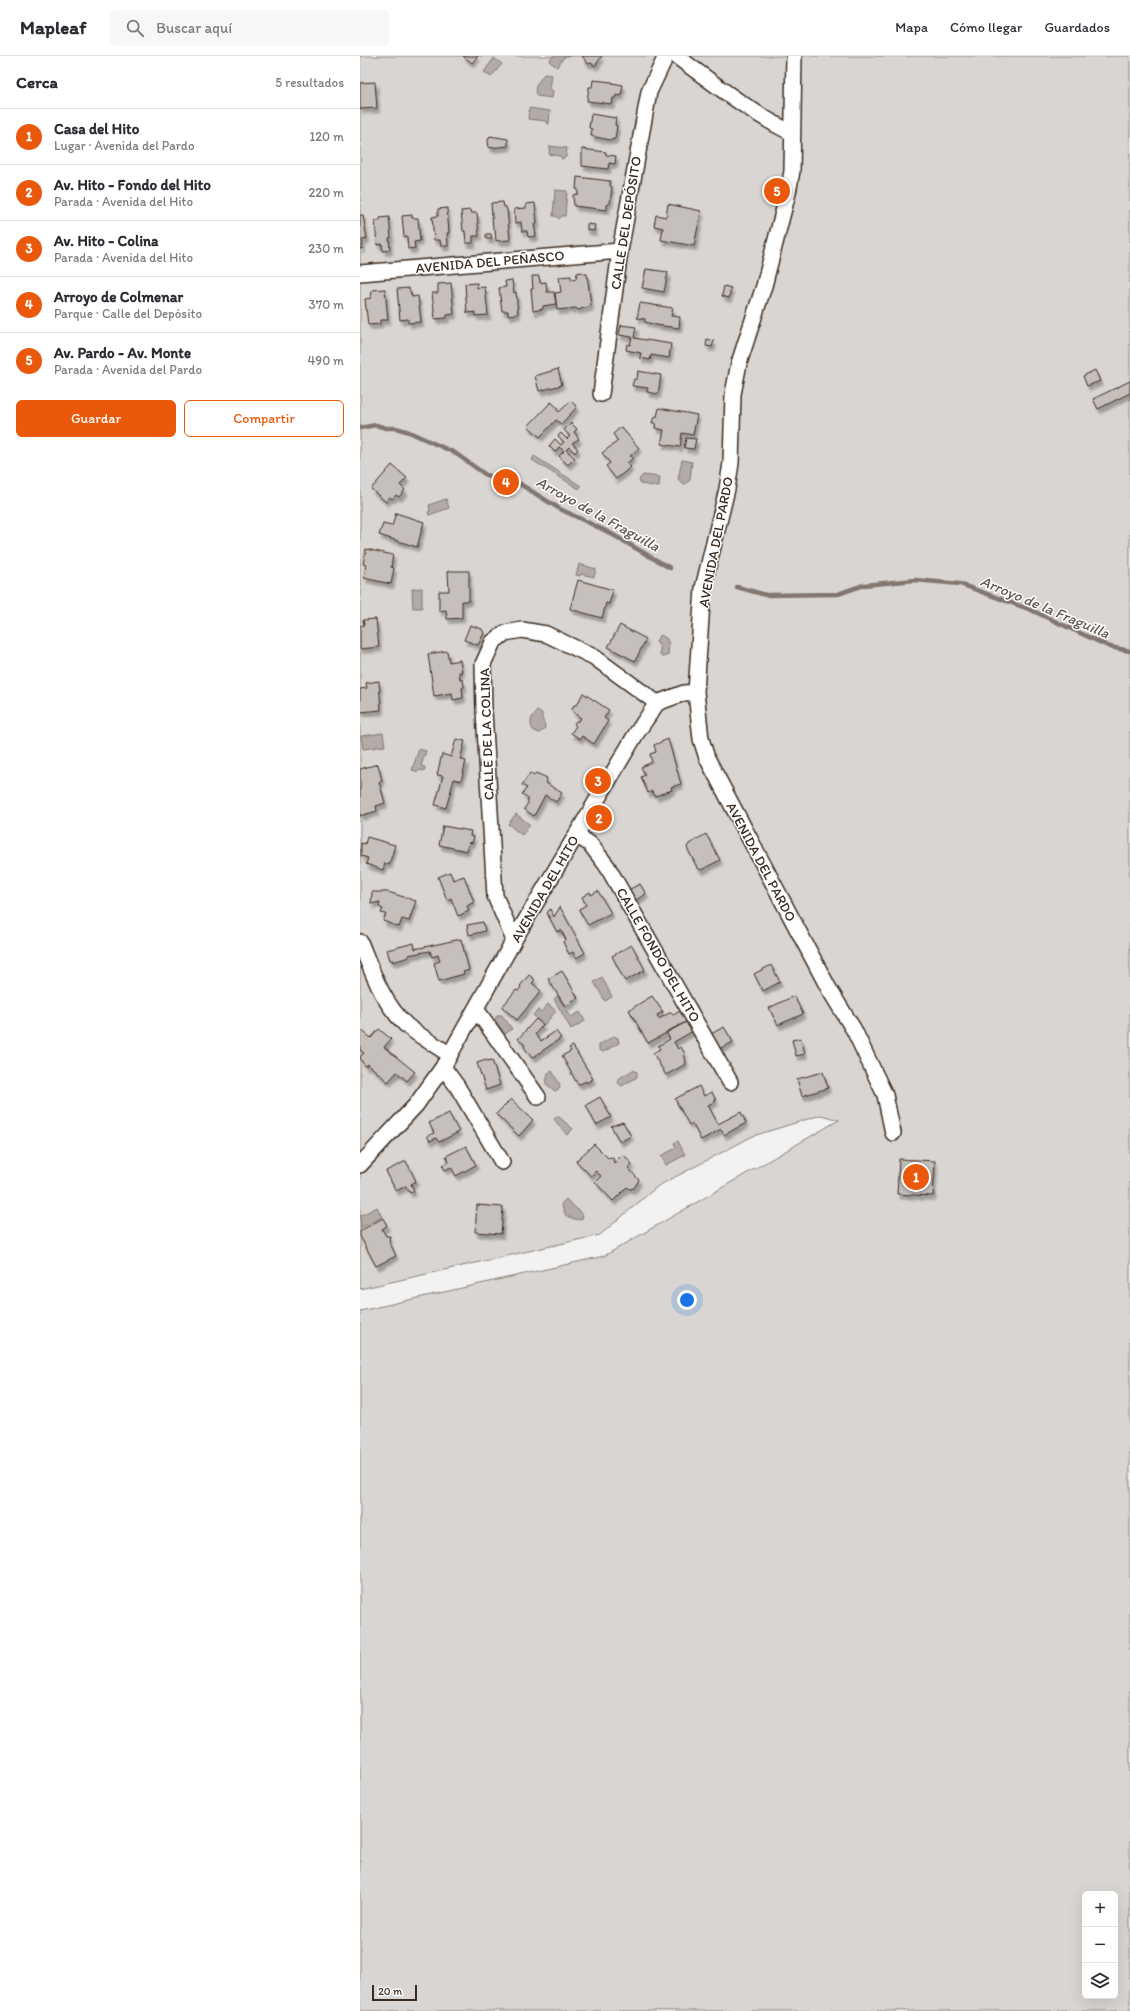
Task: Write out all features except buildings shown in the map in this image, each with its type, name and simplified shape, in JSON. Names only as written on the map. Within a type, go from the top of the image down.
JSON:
[{"type":"street","name":"CALLE DEL DEPÓSITO","points":[[601,394],[620,251],[649,92],[666,56]]},
{"type":"street","points":[[676,56],[714,84],[779,127],[792,133]]},
{"type":"street","name":"AVENIDA DEL PARDO","points":[[794,56],[792,171],[787,199],[764,286],[739,363],[733,394],[731,463],[727,489],[704,588],[696,692],[701,738],[707,758],[829,989],[854,1030],[885,1095],[893,1133]]},
{"type":"street","name":"AVENIDA DEL PEÑASCO","points":[[360,273],[620,251]]},
{"type":"street","name":"CALLE DE LA COLINA","points":[[514,940],[495,896],[484,711],[483,664],[492,642],[505,633],[522,630],[546,634],[594,657],[656,703]]},
{"type":"street","points":[[656,703],[684,693],[696,692]]},
{"type":"street","name":"AVENIDA DEL HITO","points":[[360,1165],[416,1105],[446,1061],[514,940],[636,734],[656,703]]},
{"type":"street","name":"CALLE FONDO DEL HITO","points":[[576,835],[590,844],[607,866],[730,1082]]},
{"type":"street","points":[[360,942],[376,981],[390,1007],[446,1061],[457,1086],[502,1162]]},
{"type":"street","points":[[476,1009],[538,1097]]},
{"type":"shaded area","points":[[360,56],[1130,56],[1130,2011],[360,2011],[360,1311],[604,1256],[839,1120],[821,1115],[753,1136],[658,1186],[600,1235],[360,1289]]},
{"type":"shaded area","points":[[553,56],[570,56],[564,57],[557,67],[549,61]]},
{"type":"shaded area","points":[[494,58],[502,64],[491,77],[484,72]]},
{"type":"shaded area","points":[[544,74],[552,75],[550,89],[553,91],[552,98],[537,96],[535,90]]},
{"type":"shaded area","points":[[529,108],[550,111],[549,124],[546,123],[546,121],[528,119]]},
{"type":"shaded area","points":[[550,146],[567,148],[566,157],[562,159],[560,156],[549,154]]},
{"type":"shaded area","points":[[555,190],[567,191],[565,216],[562,216],[559,219],[556,216],[553,216]]},
{"type":"shaded area","points":[[534,456],[581,486],[579,489],[532,460]]},
{"type":"shaded area","points":[[682,460],[692,462],[690,480],[684,485],[678,479]]},
{"type":"shaded area","points":[[643,475],[660,477],[659,487],[641,484],[639,480]]},
{"type":"shaded area","points":[[446,499],[449,508],[429,515],[429,505]]},
{"type":"shaded area","points":[[579,564],[596,569],[594,577],[581,574],[580,576],[576,575]]},
{"type":"shaded area","points":[[422,588],[422,608],[413,608],[412,589]]},
{"type":"shaded area","points":[[661,635],[667,639],[669,645],[668,655],[664,657],[660,655],[660,647],[656,642],[658,637]]},
{"type":"shaded area","points":[[537,711],[542,713],[542,719],[545,725],[544,730],[539,733],[533,730],[531,725],[532,718]]},
{"type":"shaded area","points":[[383,733],[385,746],[363,749],[361,736]]},
{"type":"shaded area","points":[[419,749],[426,751],[421,766],[425,767],[424,771],[420,770],[418,772],[412,770]]},
{"type":"shaded area","points":[[516,814],[530,825],[522,835],[508,824]]},
{"type":"shaded area","points":[[602,977],[612,997],[605,1001],[594,982]]},
{"type":"shaded area","points":[[558,996],[571,1017],[580,1012],[585,1021],[571,1029],[554,999]]},
{"type":"shaded area","points":[[548,1004],[556,1011],[544,1025],[533,1015],[538,1010],[541,1012]]},
{"type":"shaded area","points":[[497,1015],[502,1015],[512,1029],[505,1034],[495,1020]]},
{"type":"shaded area","points":[[614,1036],[618,1038],[619,1043],[603,1052],[599,1050],[599,1045]]},
{"type":"shaded area","points":[[633,1070],[637,1072],[637,1077],[622,1086],[618,1083],[618,1079]]},
{"type":"shaded area","points":[[552,1071],[560,1085],[559,1089],[555,1091],[546,1084],[548,1073]]},
{"type":"shaded area","points":[[558,1116],[573,1129],[567,1135],[554,1119]]},
{"type":"shaded area","points":[[678,1141],[685,1155],[666,1165],[661,1156],[676,1148],[674,1143]]},
{"type":"shaded area","points":[[566,1199],[582,1214],[583,1216],[581,1220],[566,1216],[561,1204]]},
{"type":"shaded area","points":[[377,1207],[382,1217],[361,1228],[360,1216]]},
{"type":"waterway","name":"Arroyo de la Fraguilla","points":[[360,428],[376,425],[386,428],[396,428],[409,432],[455,453],[486,475],[520,484],[560,509],[608,532],[670,568]]},
{"type":"waterway","name":"Arroyo de la Fraguilla","points":[[737,587],[766,595],[838,594],[864,585],[915,580],[960,584],[1031,610],[1110,647],[1130,651]]},
{"type":"place","name":"Av. Pardo - Av. Monte","points":[[777,191]]},
{"type":"place","name":"Arroyo de Colmenar","points":[[506,482]]},
{"type":"place","name":"Av. Hito - Colina","points":[[598,781]]},
{"type":"place","name":"Av. Hito - Fondo del Hito","points":[[599,818]]},
{"type":"place","name":"Casa del Hito","points":[[916,1177]]}]
